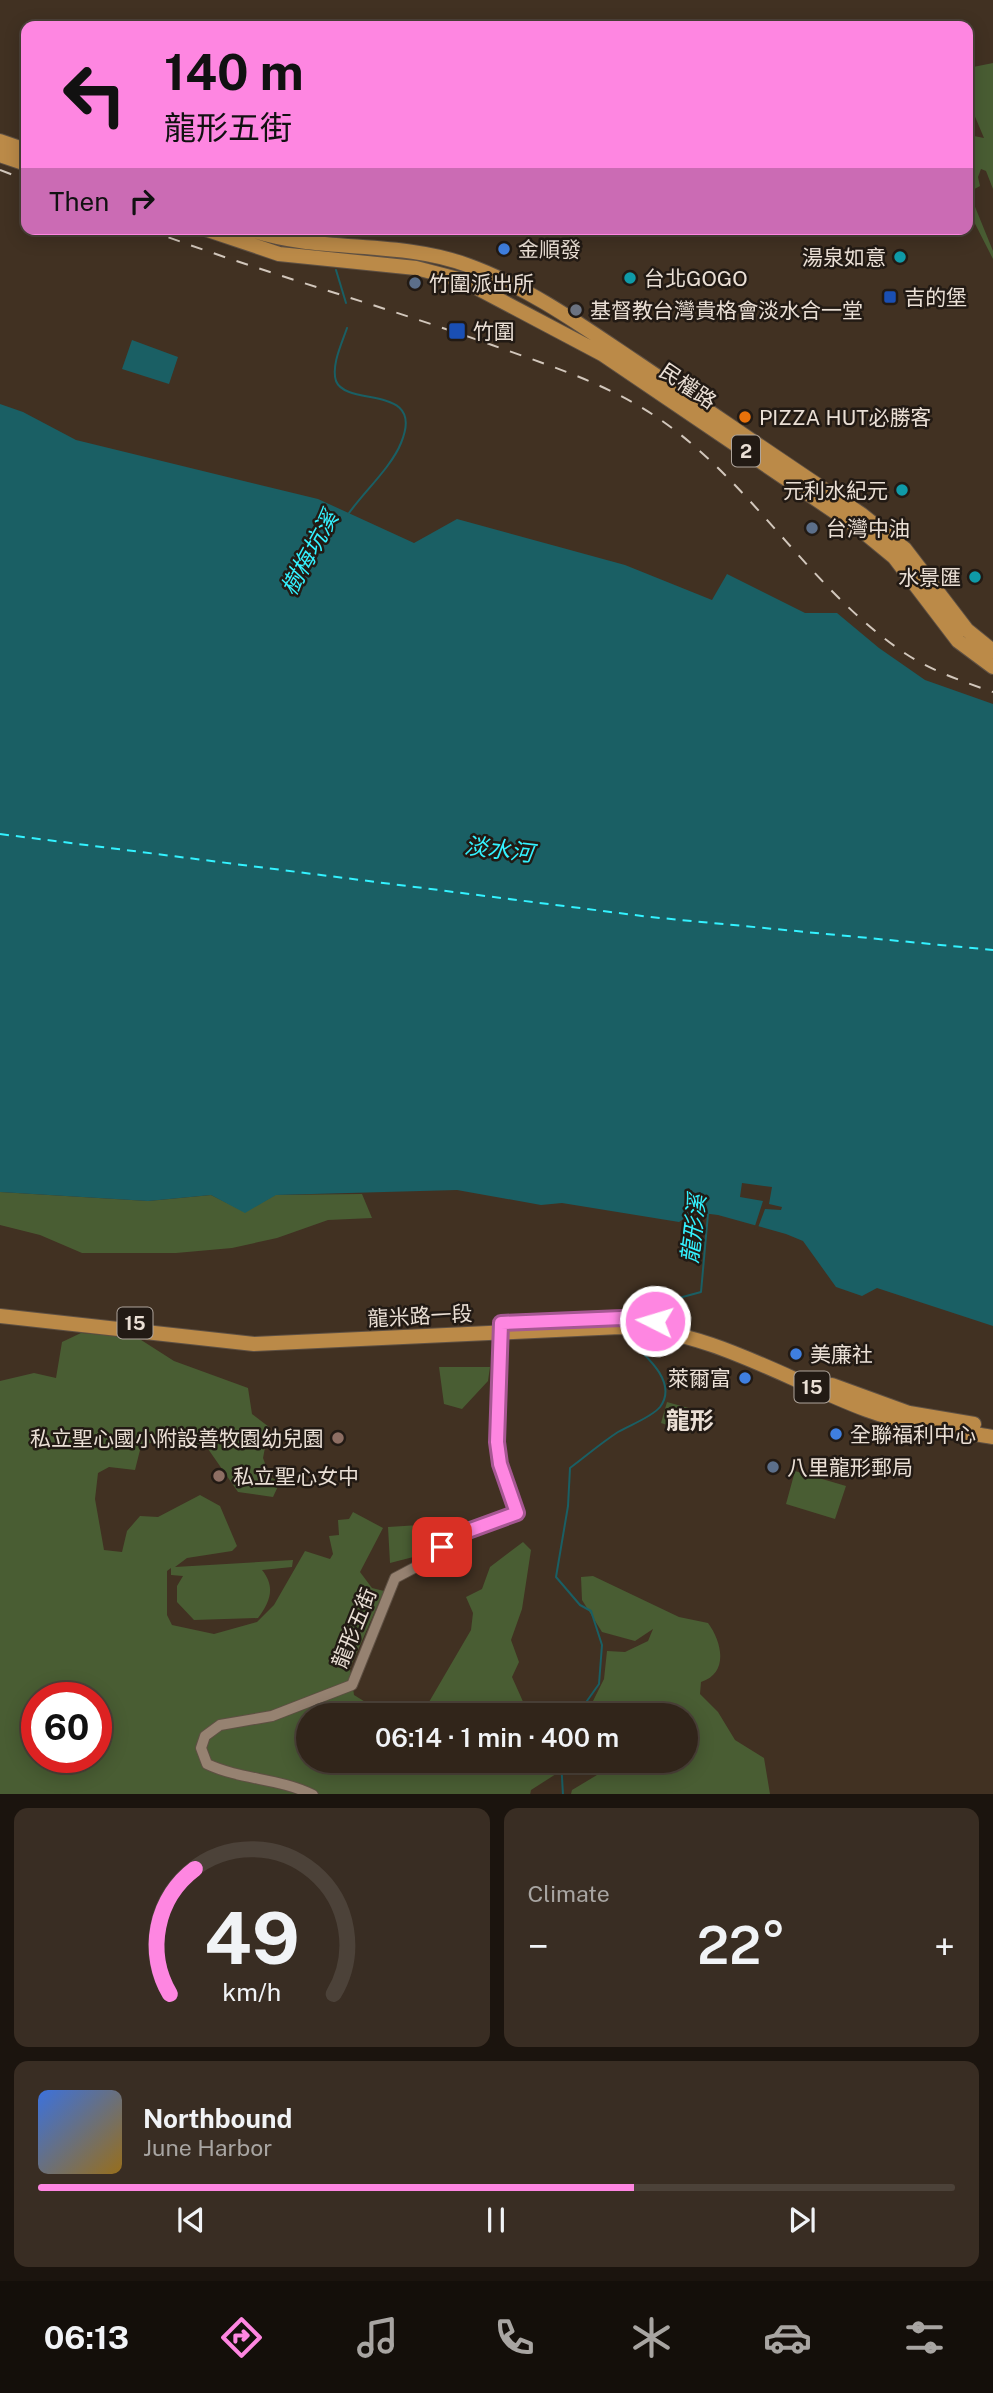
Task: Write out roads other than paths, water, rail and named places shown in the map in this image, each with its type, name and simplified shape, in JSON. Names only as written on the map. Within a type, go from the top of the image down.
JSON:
[{"type":"main road","points":[[0,141],[21,148]]},
{"type":"main road","points":[[0,155],[21,162]]},
{"type":"main road","name":"民權路","points":[[223,235],[279,254],[420,253],[456,261],[508,283],[550,306],[862,514],[905,549],[967,631],[993,651]]},
{"type":"main road","name":"民權路","points":[[273,235],[334,252],[463,280],[602,354],[860,529],[894,557],[958,640],[993,667]]},
{"type":"main road","name":"龍米路一段","points":[[0,1307],[269,1340]]},
{"type":"main road","name":"龍米路一段","points":[[0,1316],[190,1339],[269,1340],[628,1323],[692,1329],[881,1404],[924,1416],[993,1427]]},
{"type":"main road","name":"龍米路一段","points":[[655,1325],[870,1411],[931,1427],[993,1437]]},
{"type":"street","name":"龍形五街","points":[[313,1794],[291,1784],[227,1774],[207,1764],[201,1748],[205,1736],[220,1725],[272,1716],[352,1685],[395,1578],[431,1559],[454,1536],[517,1513],[500,1464],[497,1442],[501,1328]]},
{"type":"water","points":[[132,340],[178,357],[169,384],[122,369]]},
{"type":"water","name":"淡水河","points":[[0,404],[23,412],[76,440],[318,499],[414,543],[457,519],[625,565],[712,600],[727,574],[805,613],[837,613],[879,648],[925,680],[993,704],[993,1326],[877,1288],[862,1296],[836,1287],[803,1241],[718,1215],[694,1212],[679,1222],[562,1203],[541,1205],[457,1190],[276,1195],[245,1213],[211,1195],[148,1201],[0,1192]]},
{"type":"waterway","name":"樹梅坑溪","points":[[336,270],[346,303]]},
{"type":"waterway","name":"樹梅坑溪","points":[[347,328],[336,361],[336,381],[343,389],[354,394],[394,404],[403,412],[406,424],[397,452],[349,513]]},
{"type":"waterway","name":"龍形溪","points":[[630,1323],[631,1311],[701,1292],[708,1214]]},
{"type":"waterway","name":"龍形溪","points":[[586,1703],[599,1684],[602,1645],[591,1611],[580,1605],[556,1577],[568,1506],[570,1468],[618,1432],[652,1414],[665,1398],[665,1388],[657,1369],[628,1339],[628,1335]]},
{"type":"waterway","name":"龍形溪","points":[[562,1773],[563,1794]]},
{"type":"railway","points":[[0,170],[21,178]]},
{"type":"railway","points":[[163,235],[492,345],[567,372],[622,396],[677,432],[711,461],[836,595],[870,626],[926,666],[993,692]]},
{"type":"place","name":"金順發","points":[[504,249]]},
{"type":"place","name":"湯泉如意","points":[[900,257]]},
{"type":"place","name":"台北GOGO","points":[[630,278]]},
{"type":"place","name":"竹圍派出所","points":[[415,283]]},
{"type":"place","name":"吉的堡","points":[[890,297]]},
{"type":"place","name":"基督教台灣貴格會淡水合一堂","points":[[576,310]]},
{"type":"place","name":"竹圍","points":[[457,331]]},
{"type":"place","name":"PIZZA HUT必勝客","points":[[745,417]]},
{"type":"place","name":"元利水紀元","points":[[902,490]]},
{"type":"place","name":"台灣中油","points":[[812,528]]},
{"type":"place","name":"水景匯","points":[[975,577]]},
{"type":"place","name":"美廉社","points":[[796,1354]]},
{"type":"place","name":"萊爾富","points":[[745,1378]]},
{"type":"place","name":"全聯福利中心","points":[[836,1434]]},
{"type":"place","name":"私立聖心國小附設善牧園幼兒園","points":[[338,1438]]},
{"type":"place","name":"八里龍形郵局","points":[[773,1467]]},
{"type":"place","name":"私立聖心女中","points":[[219,1476]]},
{"type":"district","name":"龍形","points":[[690,1420]]}]
